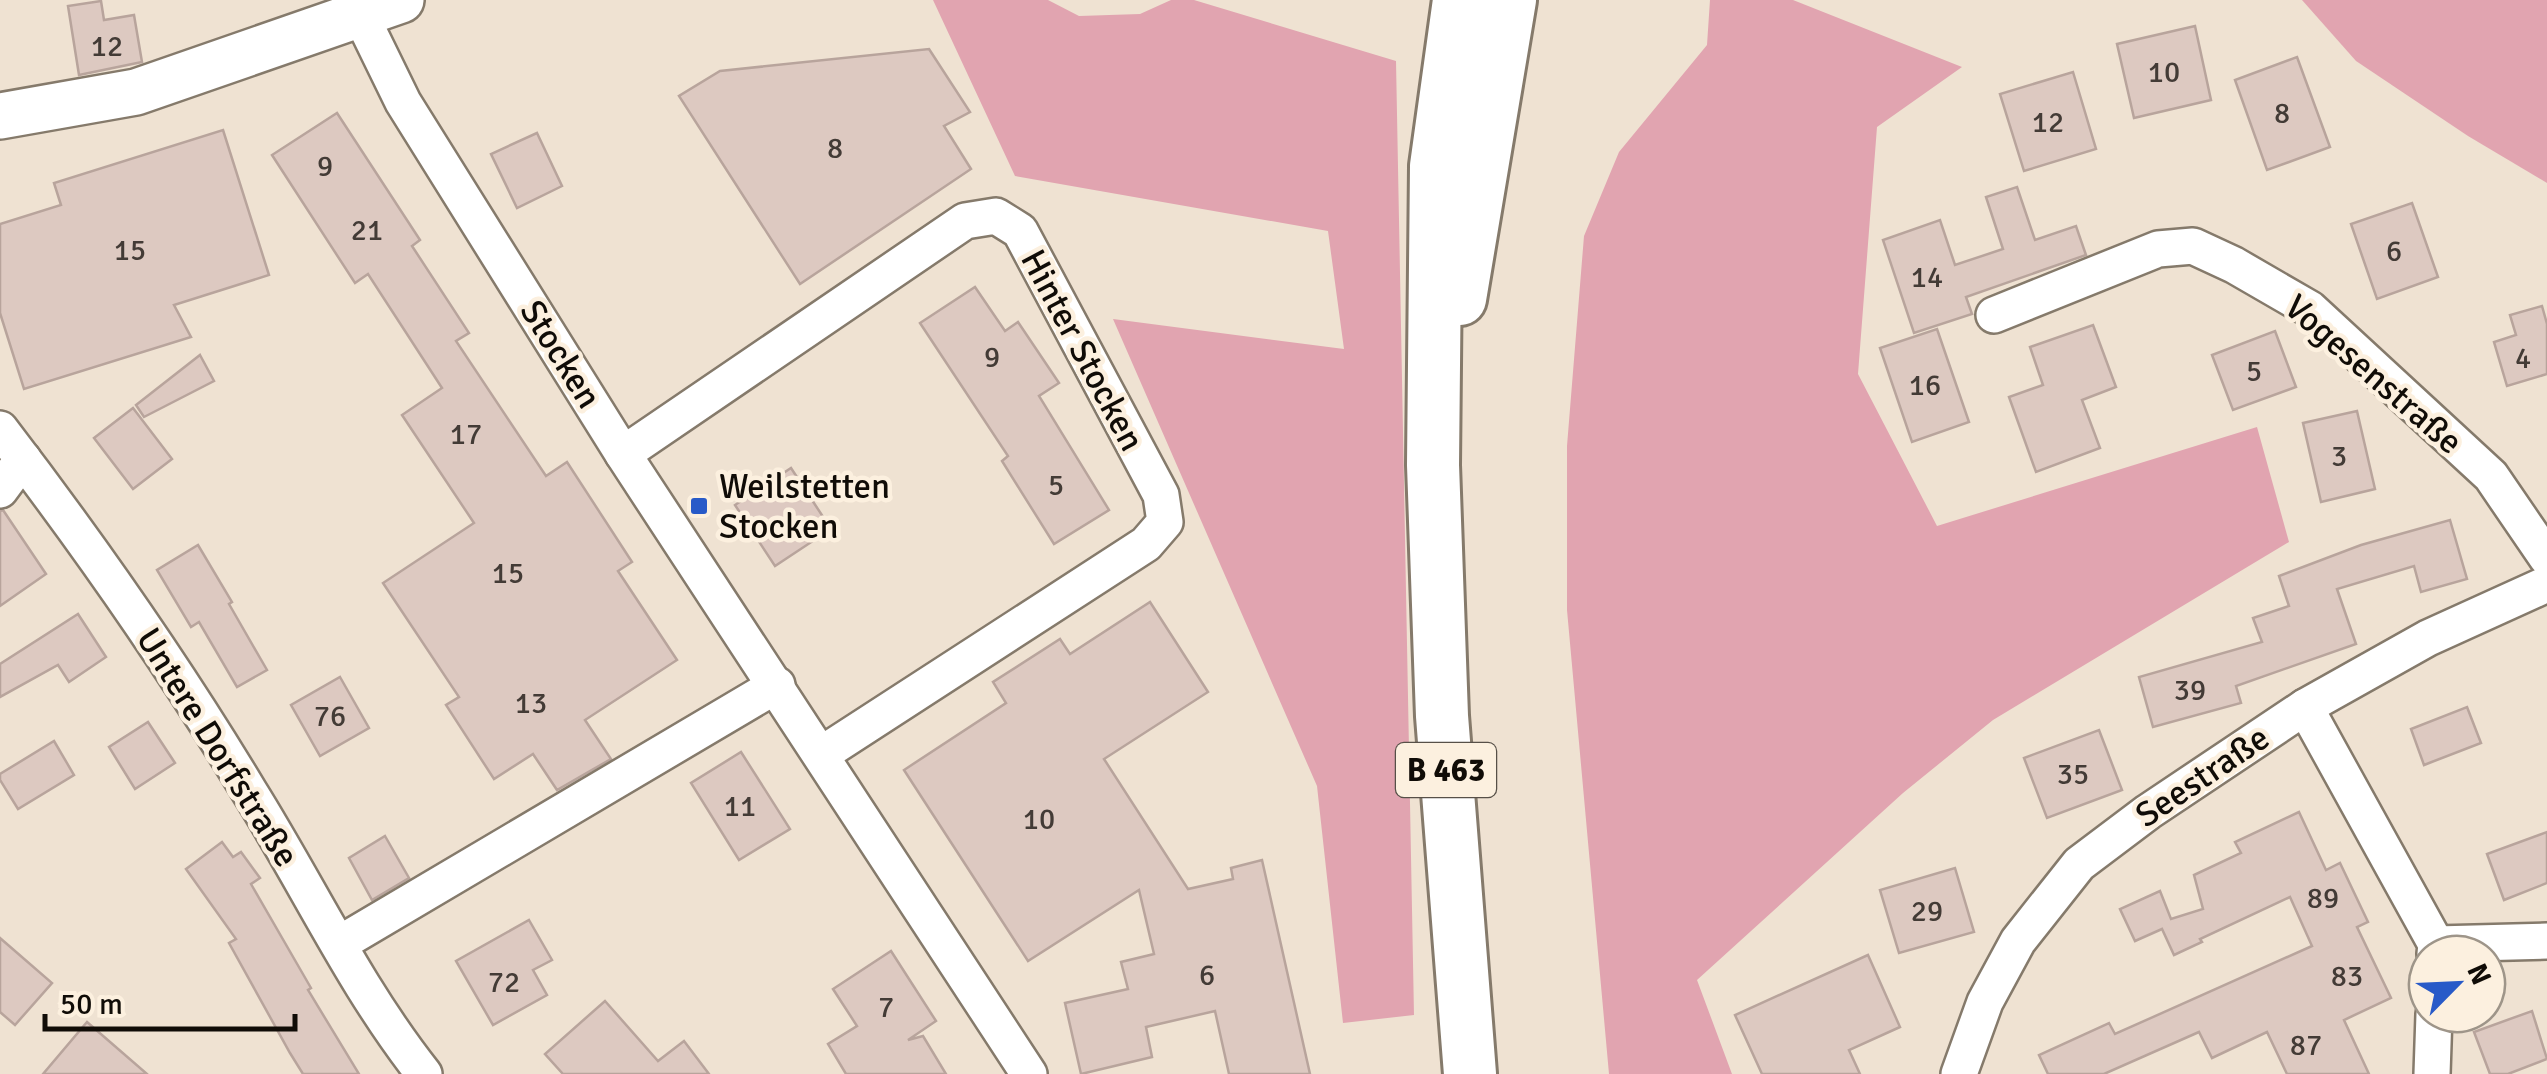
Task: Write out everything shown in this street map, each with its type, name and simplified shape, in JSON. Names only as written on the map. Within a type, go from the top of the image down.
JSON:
[{"type":"highway","name":"B 463","points":[[1470,1074],[1442,716],[1432,465],[1483,7]]},
{"type":"main road","points":[[0,116],[136,92],[381,7]]},
{"type":"street","name":"Stocken","points":[[381,7],[402,102],[623,454],[1028,1074]]},
{"type":"street","name":"Hinter Stocken","points":[[623,454],[966,222],[996,216],[1020,232],[1161,495],[1165,522],[1146,544],[822,754]]},
{"type":"street","name":"Vogesenstraße","points":[[1994,315],[2158,250],[2193,246],[2310,309],[2491,476],[2547,558]]},
{"type":"street","name":"Untere Dorfstraße","points":[[0,429],[92,549],[249,790],[385,1025],[424,1074]]},
{"type":"street","points":[[0,490],[24,460]]},
{"type":"street","name":"Seestraße","points":[[1959,1074],[1985,1002],[2018,941],[2079,864],[2148,812],[2304,708],[2428,638],[2547,584]]},
{"type":"street","points":[[339,944],[777,685]]},
{"type":"street","points":[[2304,708],[2427,934]]},
{"type":"street","points":[[2507,944],[2547,941]]},
{"type":"street","points":[[2432,1074],[2433,1034]]},
{"type":"shaded area","points":[[933,0],[1048,0],[1079,16],[1140,14],[1171,0],[1194,0],[1396,61],[1414,1015],[1343,1023],[1317,786],[1113,319],[1344,349],[1328,231],[1015,176]]},
{"type":"shaded area","points":[[1710,0],[1793,0],[1962,67],[1877,127],[1858,374],[1937,526],[2257,427],[2289,542],[1993,720],[1903,793],[1697,980],[1732,1074],[1609,1074],[1567,610],[1567,446],[1584,236],[1619,152],[1707,45]]},
{"type":"shaded area","points":[[2302,0],[2547,0],[2547,183],[2356,61]]},
{"type":"building","points":[[101,1],[104,20],[134,15],[142,62],[79,75],[68,6]]},
{"type":"building","points":[[2195,26],[2211,100],[2134,118],[2117,44]]},
{"type":"building","points":[[929,49],[970,112],[944,126],[971,169],[800,284],[679,96],[720,71]]},
{"type":"building","points":[[2297,57],[2330,147],[2267,170],[2235,80]]},
{"type":"building","points":[[2073,72],[2096,149],[2024,171],[2000,94]]},
{"type":"building","points":[[337,113],[420,240],[412,246],[469,333],[456,341],[546,476],[567,462],[632,562],[618,571],[677,660],[585,720],[611,759],[557,790],[533,754],[494,779],[446,705],[459,697],[383,583],[474,523],[402,415],[442,388],[368,274],[355,283],[272,155]]},
{"type":"building","points":[[223,130],[269,275],[174,305],[191,337],[24,389],[0,313],[0,224],[61,205],[54,183]]},
{"type":"building","points":[[537,133],[562,186],[517,208],[491,154]]},
{"type":"building","points":[[2017,187],[2035,240],[2076,226],[2086,255],[1966,297],[1972,314],[1914,333],[1883,240],[1940,220],[1955,265],[2003,249],[1986,197]]},
{"type":"building","points":[[2412,203],[2438,277],[2377,299],[2351,224]]},
{"type":"building","points":[[975,287],[1005,331],[1018,322],[1059,383],[1039,396],[1109,510],[1054,544],[1002,461],[1008,456],[920,323]]},
{"type":"building","points":[[2542,306],[2547,324],[2547,374],[2507,386],[2494,342],[2516,335],[2510,315]]},
{"type":"building","points":[[2093,325],[2116,387],[2082,400],[2100,448],[2036,472],[2009,397],[2043,385],[2030,347]]},
{"type":"building","points":[[1937,329],[1969,422],[1912,442],[1880,348]]},
{"type":"building","points":[[2275,331],[2296,387],[2233,410],[2212,355]]},
{"type":"building","points":[[200,355],[214,381],[144,417],[136,405]]},
{"type":"building","points":[[133,408],[172,459],[133,489],[94,438]]},
{"type":"building","points":[[2357,411],[2375,489],[2321,502],[2303,423]]},
{"type":"building","points":[[791,468],[831,529],[775,566],[735,505]]},
{"type":"building","points":[[3,510],[46,574],[0,606],[0,511]]},
{"type":"building","points":[[2450,520],[2467,579],[2421,592],[2414,566],[2337,589],[2356,644],[2236,686],[2241,703],[2153,727],[2139,677],[2262,642],[2253,618],[2289,606],[2279,576],[2361,545]]},
{"type":"building","points":[[198,545],[267,670],[237,687],[199,622],[191,627],[157,570]]},
{"type":"building","points":[[1150,602],[1208,692],[1104,759],[1188,889],[1233,879],[1231,868],[1262,860],[1310,1074],[1229,1074],[1215,1011],[1146,1027],[1152,1057],[1081,1074],[1065,1003],[1128,989],[1121,962],[1154,954],[1139,890],[1028,961],[904,770],[1006,703],[993,682],[1060,639],[1070,654]]},
{"type":"building","points":[[78,614],[106,657],[69,682],[58,665],[0,697],[0,664]]},
{"type":"building","points":[[340,677],[369,728],[320,756],[291,705]]},
{"type":"building","points":[[2467,707],[2481,743],[2424,765],[2411,729]]},
{"type":"building","points":[[148,722],[175,763],[135,789],[109,747]]},
{"type":"building","points":[[2099,730],[2122,790],[2047,818],[2024,758]]},
{"type":"building","points":[[54,741],[74,775],[18,809],[0,774]]},
{"type":"building","points":[[741,752],[790,829],[739,860],[691,783]]},
{"type":"building","points":[[2299,812],[2326,870],[2340,863],[2368,922],[2357,927],[2391,998],[2344,1020],[2369,1074],[2287,1074],[2267,1032],[2212,1058],[2199,1032],[2104,1074],[2048,1074],[2039,1055],[2109,1023],[2115,1034],[2312,946],[2290,897],[2174,955],[2162,929],[2135,941],[2120,909],[2160,891],[2171,919],[2203,909],[2194,875],[2241,853],[2235,842]]},
{"type":"building","points":[[2547,832],[2547,883],[2504,900],[2487,854]]},
{"type":"building","points":[[385,836],[409,878],[372,900],[349,858]]},
{"type":"building","points":[[222,842],[233,857],[241,852],[260,878],[251,884],[359,1074],[303,1074],[290,1053],[229,943],[236,939],[186,869]]},
{"type":"building","points":[[1955,868],[1974,932],[1899,953],[1880,890]]},
{"type":"building","points":[[529,920],[552,960],[533,970],[547,995],[493,1025],[456,961]]},
{"type":"building","points":[[0,938],[52,983],[15,1025],[0,1012]]},
{"type":"building","points":[[891,951],[936,1021],[908,1040],[923,1036],[946,1074],[846,1074],[828,1044],[857,1026],[833,989]]},
{"type":"building","points":[[1868,955],[1900,1027],[1849,1050],[1860,1074],[1762,1074],[1735,1015]]},
{"type":"building","points":[[605,1001],[658,1061],[684,1041],[709,1074],[563,1074],[545,1054]]},
{"type":"building","points":[[2532,1011],[2547,1059],[2508,1074],[2490,1074],[2475,1034],[2507,1034],[2507,1020]]},
{"type":"building","points":[[87,1022],[147,1074],[43,1074]]},
{"type":"place","name":"Weilstetten Stocken","points":[[699,506]]}]
